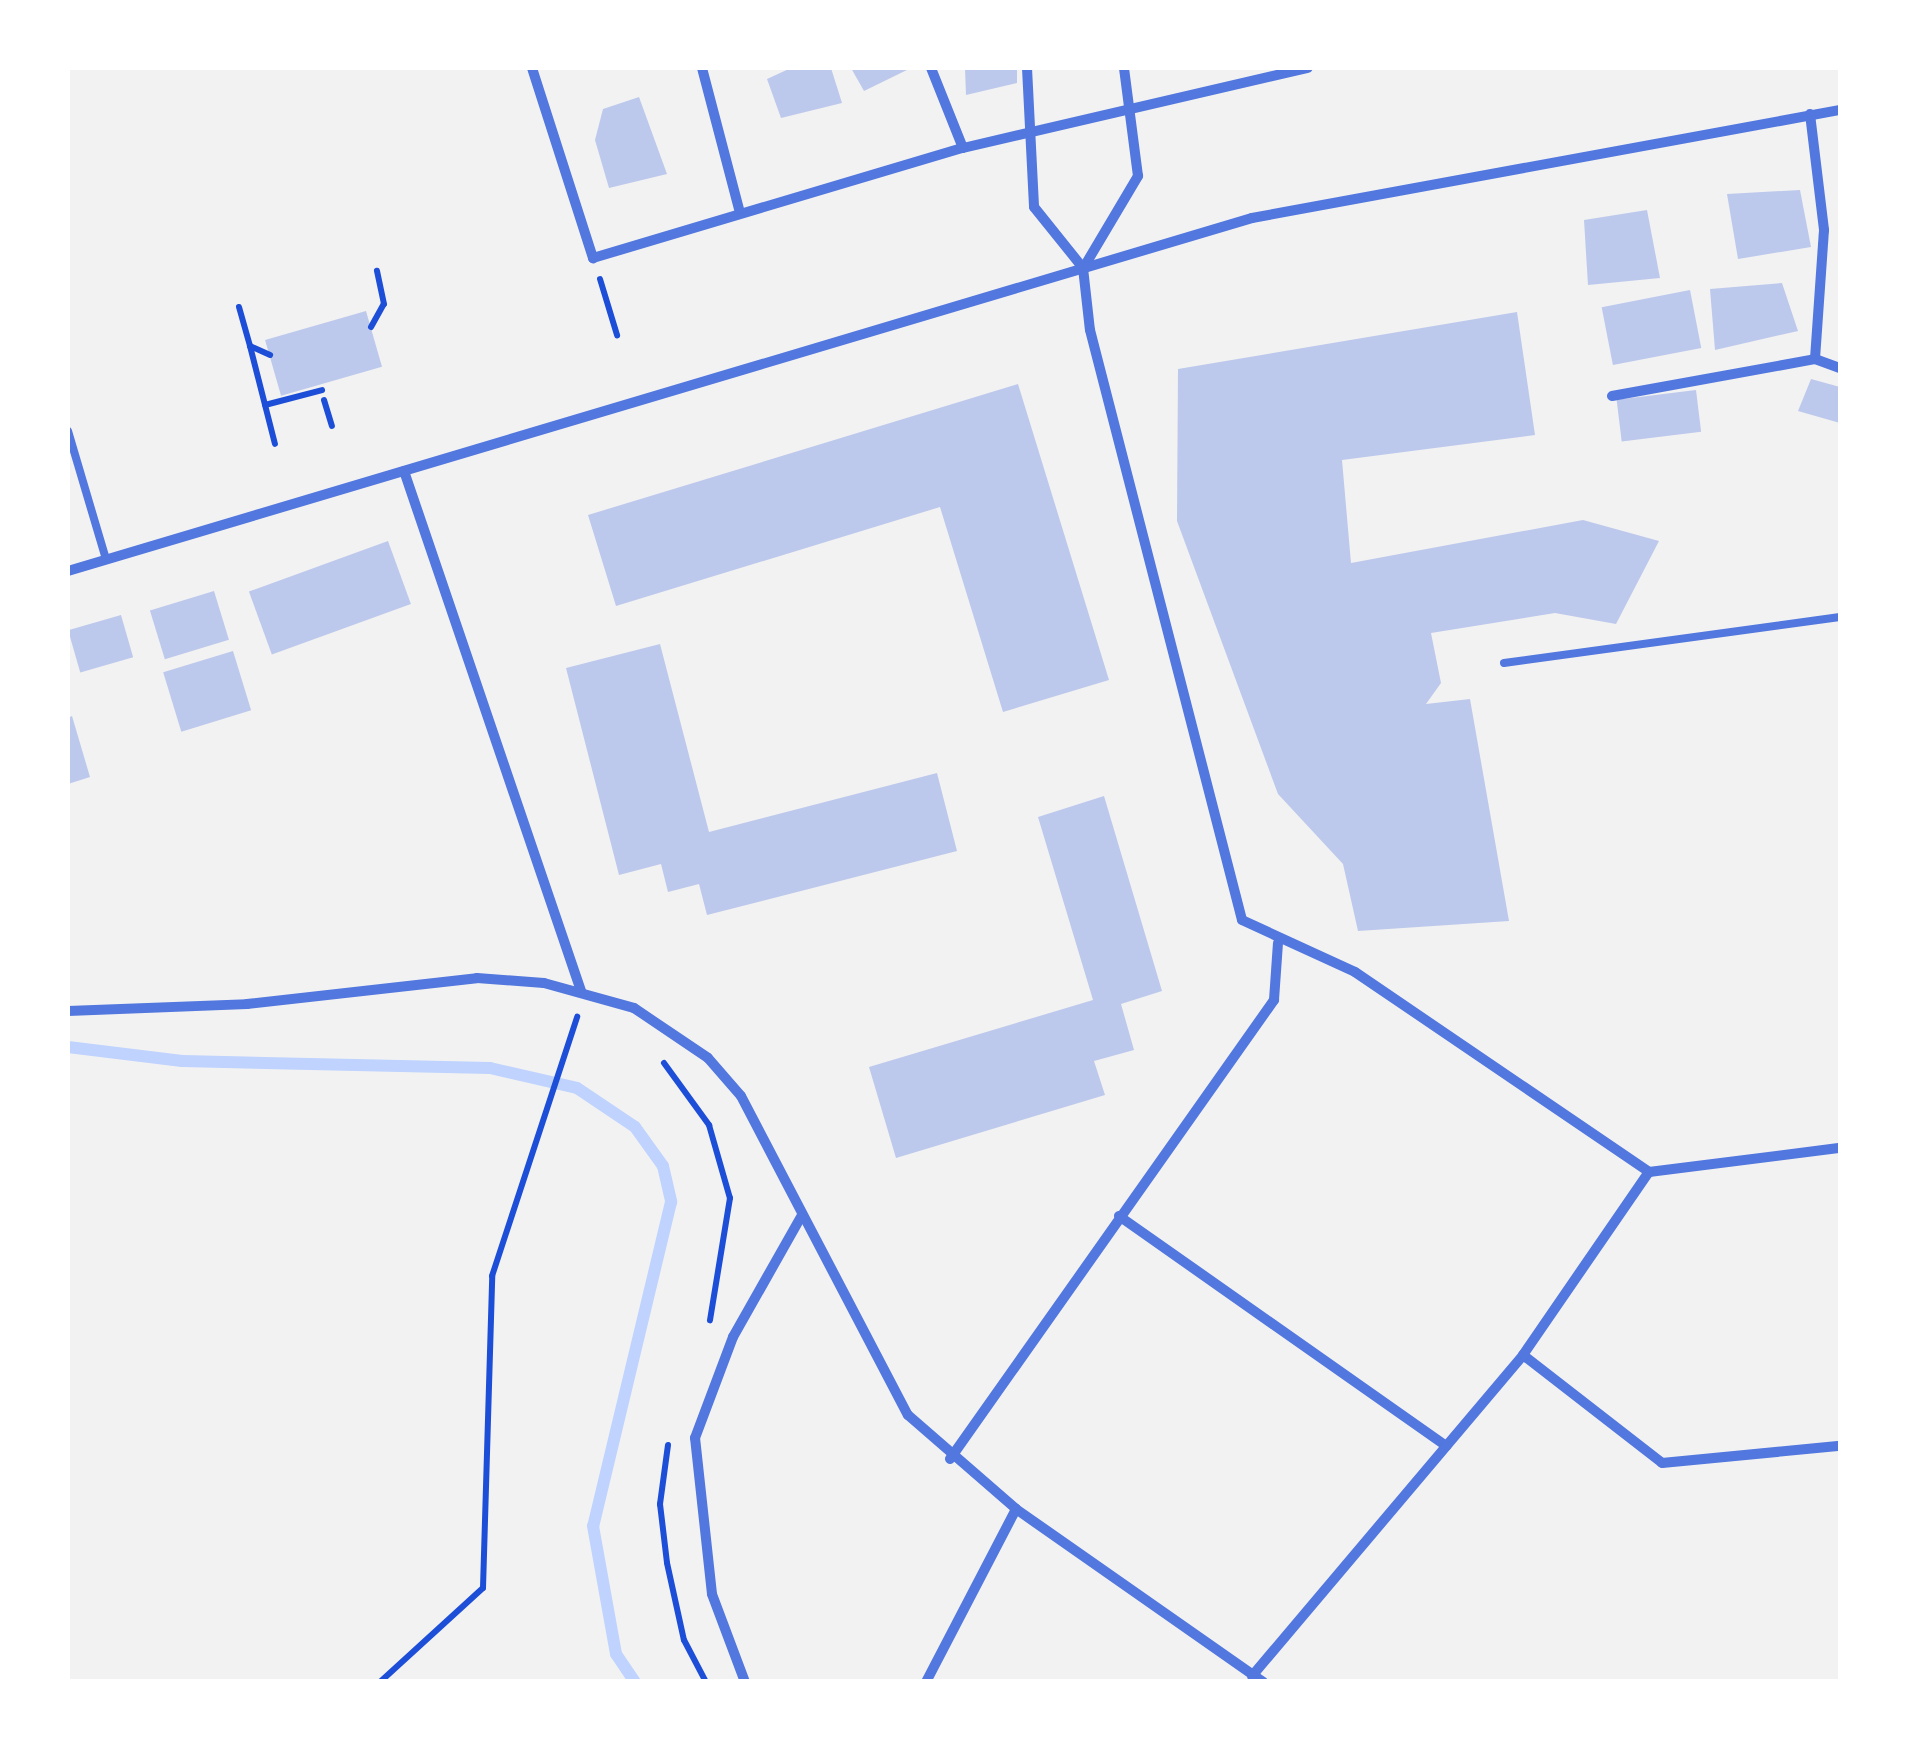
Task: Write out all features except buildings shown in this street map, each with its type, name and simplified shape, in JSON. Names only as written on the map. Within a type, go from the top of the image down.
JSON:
[{"type":"street","points":[[532,68],[593,258],[739,209],[963,148],[1308,68]]},
{"type":"street","points":[[702,68],[739,209]]},
{"type":"street","points":[[932,68],[963,148]]},
{"type":"street","points":[[1027,68],[1026,136],[1034,207],[1083,268],[1090,330],[1242,920],[1278,943],[1354,972],[1649,1172],[1840,1148]]},
{"type":"street","points":[[1083,268],[1138,176],[1124,68]]},
{"type":"street","points":[[68,571],[1083,268],[1431,179],[1840,110]]},
{"type":"street","points":[[1810,114],[1824,230],[1815,360]]},
{"type":"street","points":[[1612,396],[1815,360],[1840,368]]},
{"type":"street","points":[[404,472],[581,991]]},
{"type":"street","points":[[950,1458],[1274,1000],[1278,943]]},
{"type":"street","points":[[68,1011],[248,1004],[441,979],[581,991],[634,1008],[725,1075],[892,1389],[950,1458],[1258,1679],[1523,1355],[1649,1172]]},
{"type":"street","points":[[745,1682],[712,1594],[695,1438],[733,1337],[801,1216]]},
{"type":"street","points":[[1119,1216],[1446,1446]]},
{"type":"street","points":[[1523,1355],[1662,1463],[1840,1446]]},
{"type":"street","points":[[926,1682],[1016,1509]]},
{"type":"lane","points":[[68,432],[106,559]]},
{"type":"lane","points":[[1504,663],[1840,616]]},
{"type":"path","points":[[593,258],[617,335]]},
{"type":"path","points":[[370,327],[384,304],[377,272]]},
{"type":"path","points":[[239,307],[275,444]]},
{"type":"path","points":[[250,346],[270,355]]},
{"type":"path","points":[[265,405],[322,390]]},
{"type":"path","points":[[324,400],[332,426]]},
{"type":"path","points":[[559,1007],[591,1015]]},
{"type":"path","points":[[380,1682],[483,1588],[492,1276],[576,1020]]},
{"type":"path","points":[[651,1048],[692,1094],[723,1157],[730,1238],[706,1330]]},
{"type":"path","points":[[670,1439],[664,1457],[667,1563],[684,1640],[706,1682]]},
{"type":"waterway","points":[[68,1047],[182,1061],[490,1068],[577,1088],[635,1127],[663,1166],[671,1202],[593,1526],[616,1654],[635,1682]]}]
